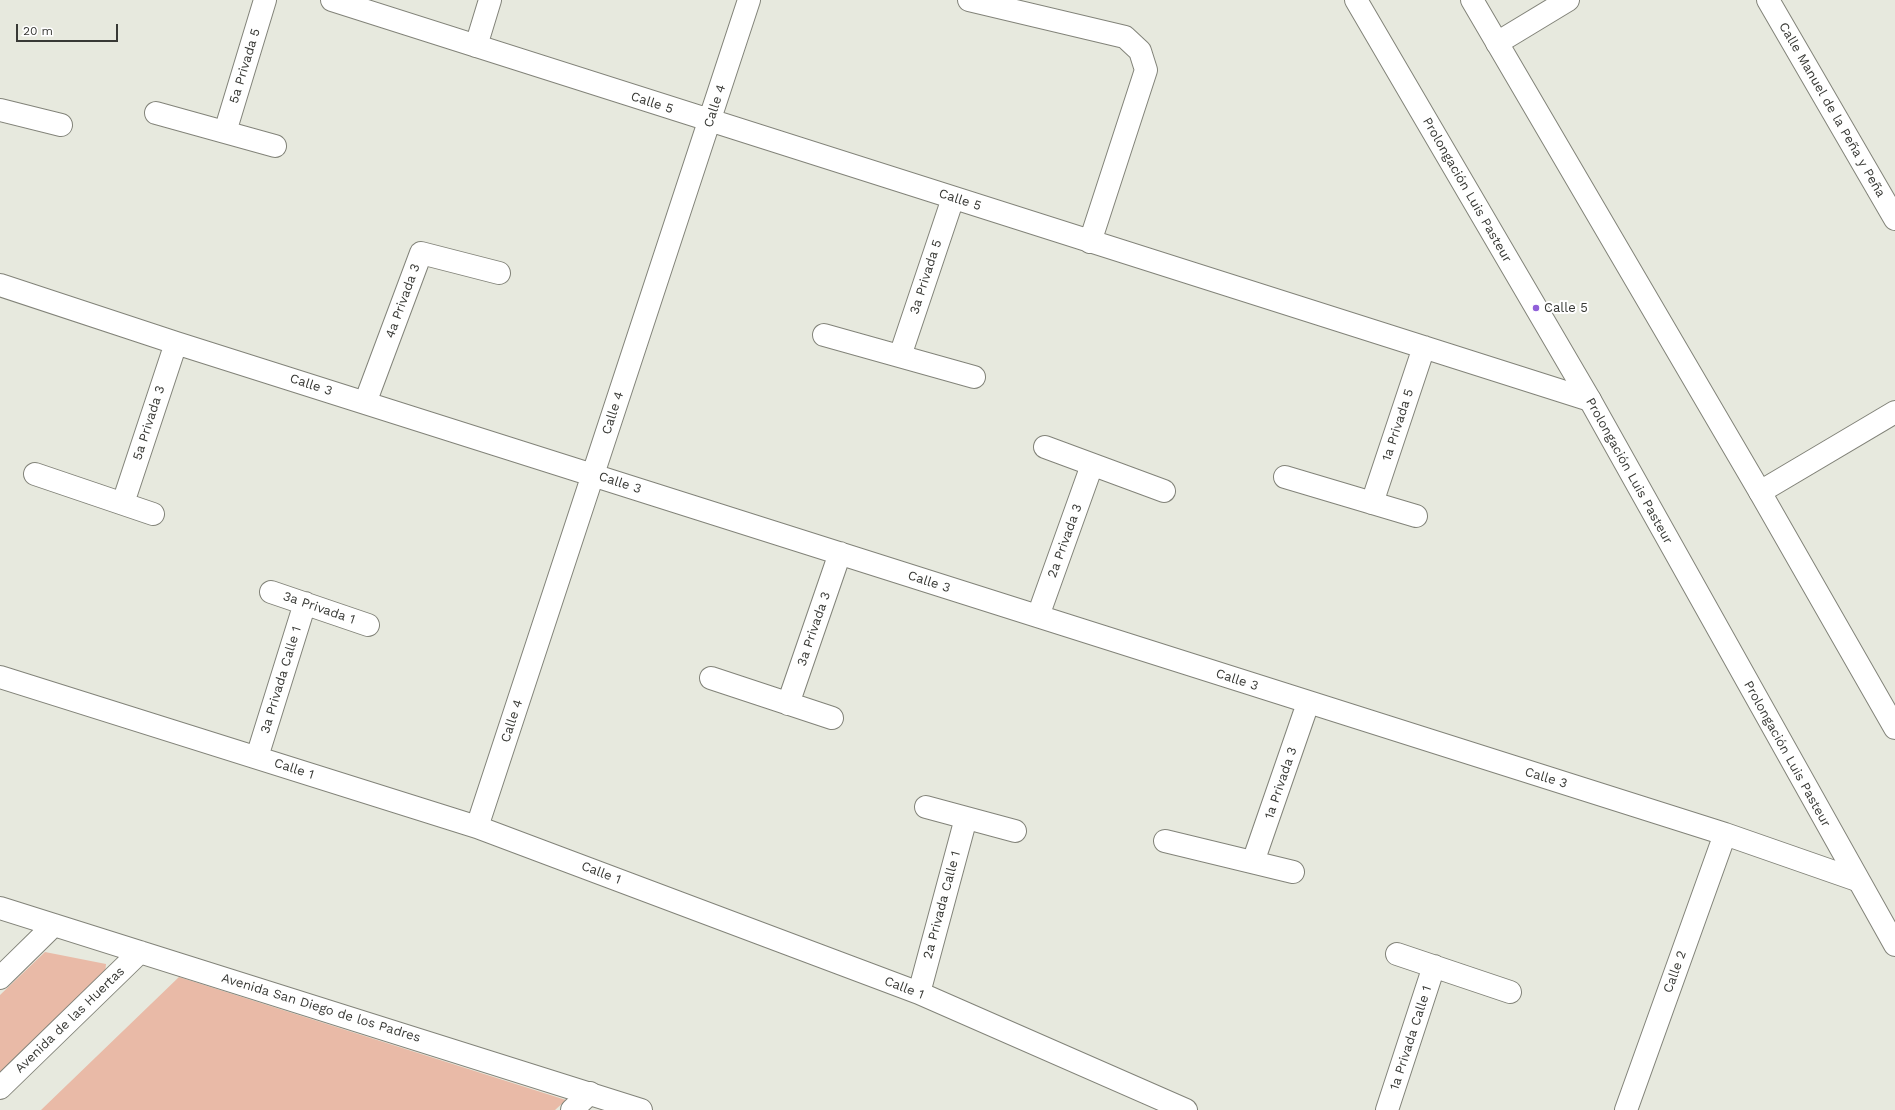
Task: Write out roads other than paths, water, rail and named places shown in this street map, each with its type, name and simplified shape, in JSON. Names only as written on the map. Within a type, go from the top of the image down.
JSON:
[{"type":"street","name":"5a Privada 5","points":[[225,132],[265,0]]},
{"type":"street","name":"Calle 5","points":[[332,0],[1590,400]]},
{"type":"street","points":[[476,46],[490,0]]},
{"type":"street","name":"Calle 4","points":[[477,827],[750,0]]},
{"type":"street","points":[[969,0],[1005,4],[1125,38],[1140,51],[1146,70],[1090,242]]},
{"type":"street","name":"Prolongación Luis Pasteur","points":[[1356,0],[1590,400],[1857,880],[1895,945]]},
{"type":"street","points":[[1472,0],[1760,492],[1895,728]]},
{"type":"street","points":[[1497,44],[1568,0]]},
{"type":"street","name":"Calle Manuel de la Peña y Peña","points":[[1768,0],[1895,219]]},
{"type":"street","points":[[0,110],[61,125]]},
{"type":"street","points":[[156,113],[274,146]]},
{"type":"street","name":"3a Privada 5","points":[[900,356],[953,198]]},
{"type":"street","name":"4a Privada 3","points":[[365,403],[421,253],[499,273]]},
{"type":"street","name":"Calle 3","points":[[0,285],[176,343],[593,474],[1308,703],[1724,834],[1857,880]]},
{"type":"street","points":[[824,335],[974,377]]},
{"type":"street","name":"5a Privada 3","points":[[123,503],[176,343]]},
{"type":"street","name":"1a Privada 5","points":[[1372,503],[1424,347]]},
{"type":"street","points":[[1760,492],[1895,412]]},
{"type":"street","points":[[1045,447],[1164,491]]},
{"type":"street","name":"2a Privada 3","points":[[1038,616],[1092,465]]},
{"type":"street","points":[[35,474],[152,514]]},
{"type":"street","points":[[1285,477],[1416,516]]},
{"type":"street","name":"3a Privada 3","points":[[788,704],[840,553]]},
{"type":"street","name":"3a Privada 1","points":[[271,592],[368,625]]},
{"type":"street","name":"3a Privada Calle 1","points":[[257,757],[305,603]]},
{"type":"street","name":"Calle 1","points":[[0,677],[477,827],[918,993],[1186,1110]]},
{"type":"street","points":[[711,678],[832,718]]},
{"type":"street","name":"1a Privada 3","points":[[1253,862],[1308,703]]},
{"type":"street","points":[[926,807],[1015,831]]},
{"type":"street","name":"2a Privada Calle 1","points":[[918,993],[966,818]]},
{"type":"street","name":"Calle 2","points":[[1626,1110],[1724,834]]},
{"type":"street","points":[[1165,841],[1293,872]]},
{"type":"street","name":"Avenida San Diego de los Padres","points":[[0,908],[641,1110]]},
{"type":"street","points":[[0,978],[54,925]]},
{"type":"street","name":"Avenida de las Huertas","points":[[0,1088],[140,952]]},
{"type":"street","points":[[1397,954],[1510,992]]},
{"type":"street","name":"1a Privada Calle 1","points":[[1387,1110],[1434,966]]},
{"type":"street","points":[[572,1110],[590,1093]]},
{"type":"place","name":"Calle 5","points":[[1536,308]]}]
